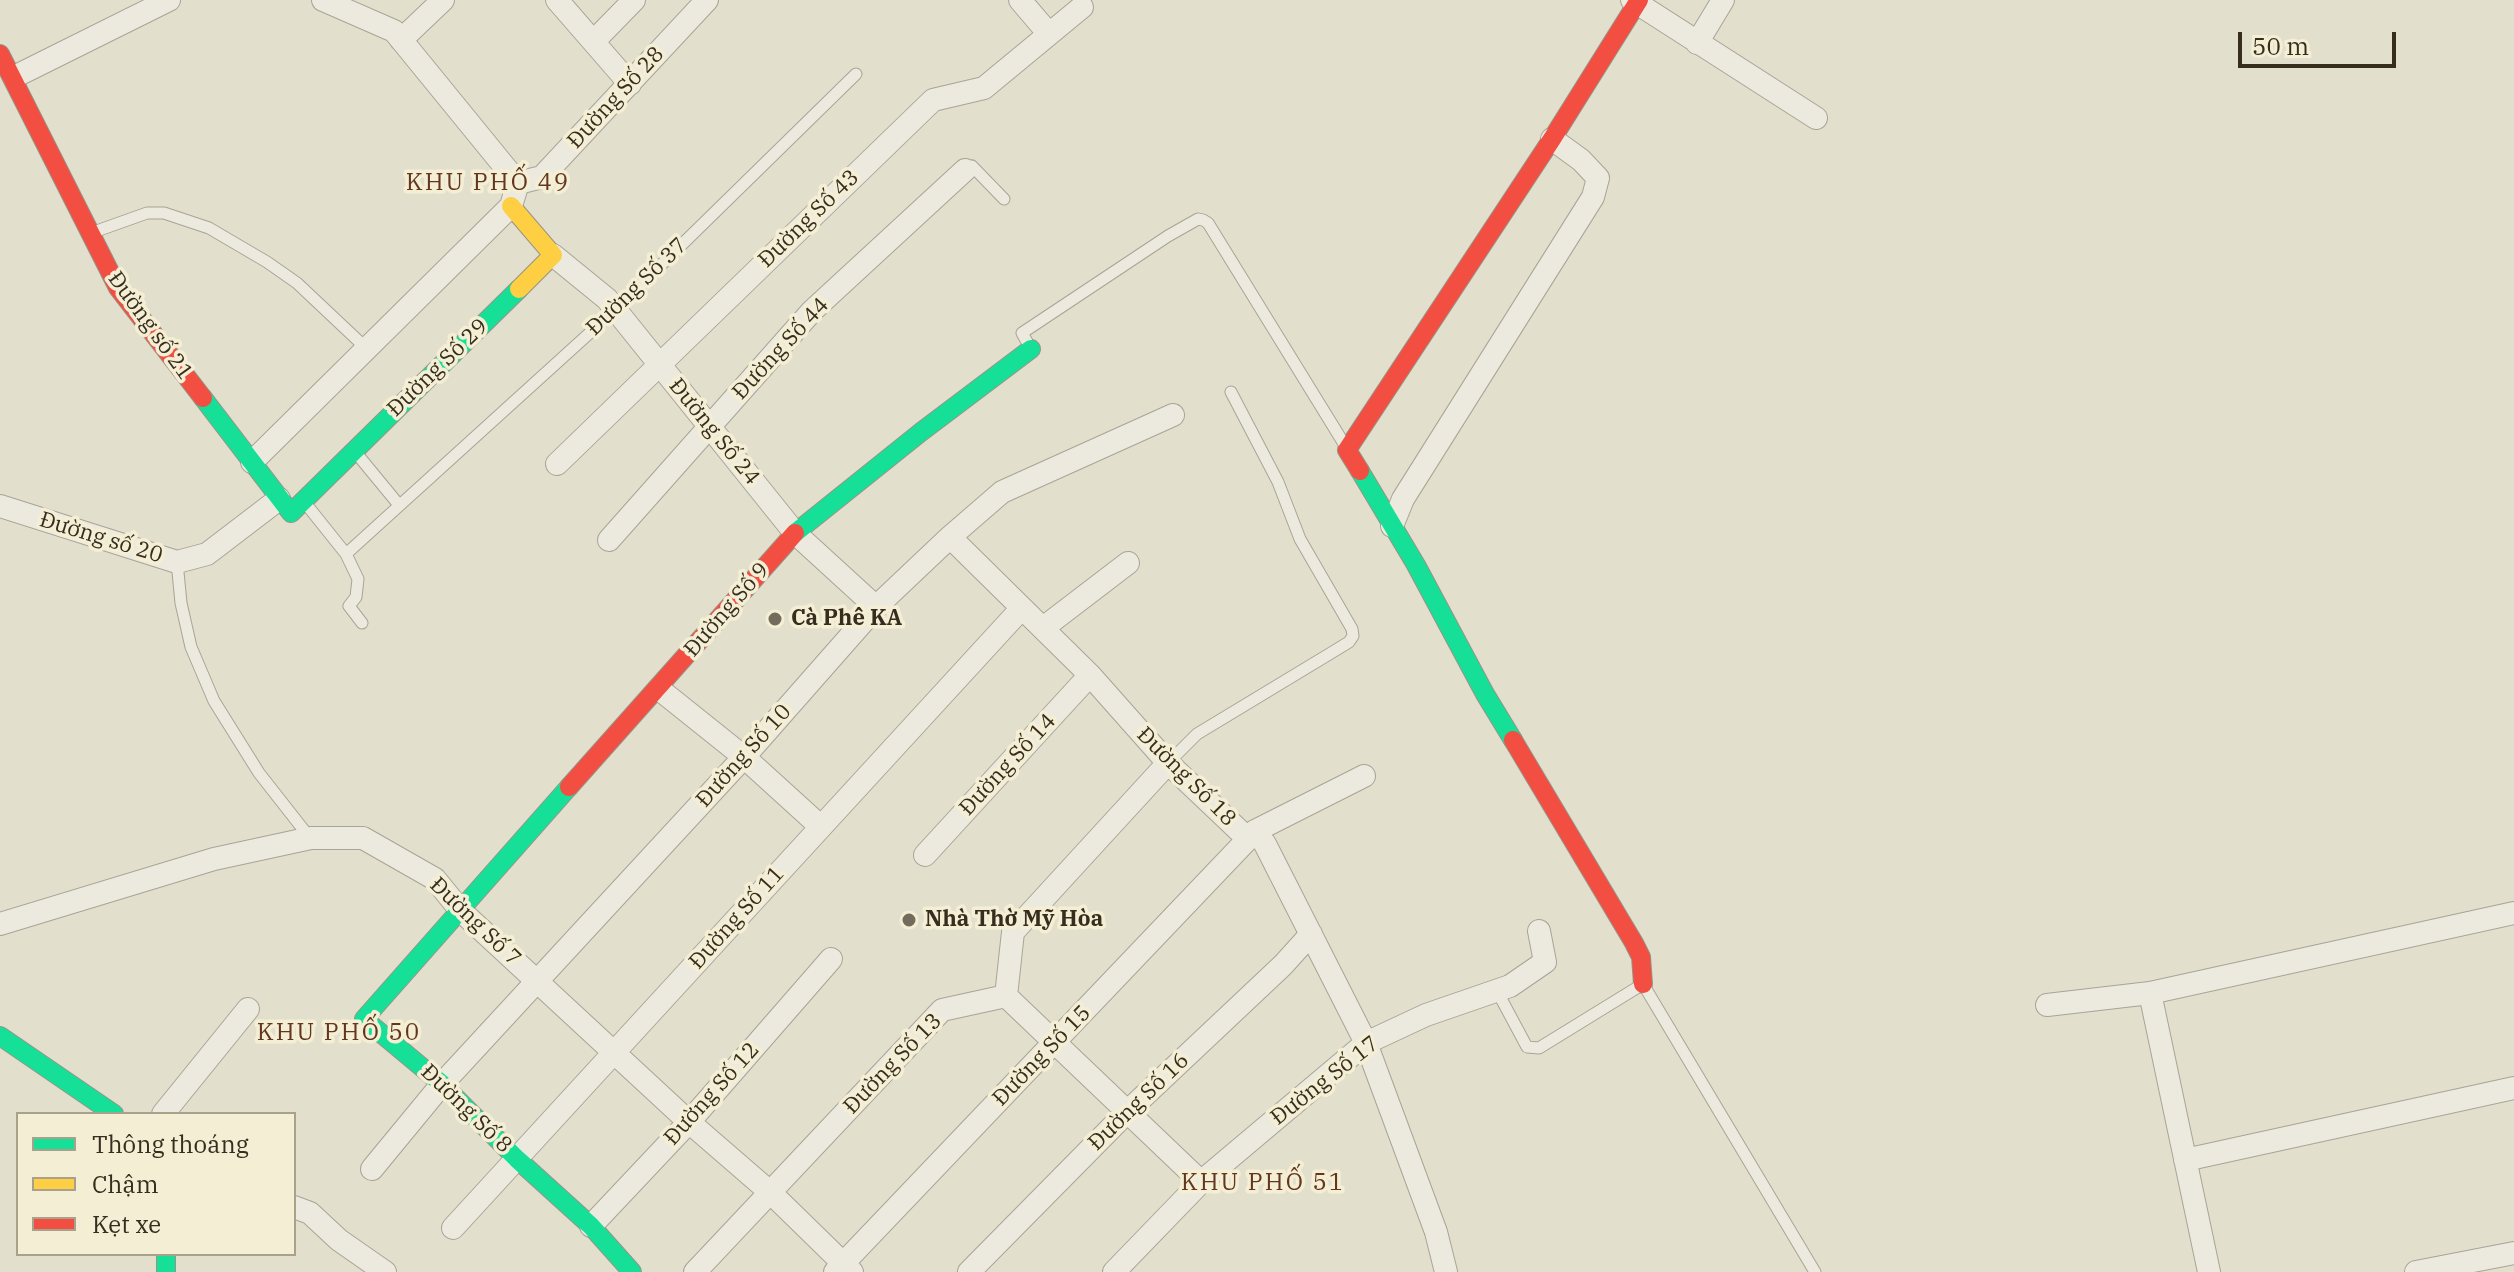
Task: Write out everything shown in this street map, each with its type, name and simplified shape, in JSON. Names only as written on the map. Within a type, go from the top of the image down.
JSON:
[{"type":"street","points":[[14,77],[169,0]]},
{"type":"street","points":[[252,462],[511,206],[518,183],[394,31],[323,0]]},
{"type":"street","points":[[401,40],[443,0]]},
{"type":"street","points":[[557,0],[630,84]]},
{"type":"street","points":[[594,41],[634,0]]},
{"type":"street","name":"Đường Số 28","points":[[518,183],[542,177],[707,0]]},
{"type":"street","points":[[1020,0],[1049,34]]},
{"type":"street","points":[[1697,43],[1723,0]]},
{"type":"street","points":[[1643,984],[1641,957],[1634,943],[1485,694],[1347,450],[1552,139],[1636,1],[1816,118]]},
{"type":"street","name":"Đường Số 43","points":[[557,464],[933,100],[984,88],[1082,7]]},
{"type":"street","name":"Đường số 21","points":[[0,54],[118,288],[279,499]]},
{"type":"street","points":[[1392,526],[1403,499],[1593,197],[1598,178],[1581,160],[1552,139]]},
{"type":"street","name":"Đường Số 44","points":[[609,540],[812,311],[965,170]]},
{"type":"street","points":[[511,206],[553,255]]},
{"type":"street","name":"Đường Số 24","points":[[553,255],[607,299],[795,533],[876,607]]},
{"type":"street","name":"Đường Số 29","points":[[303,500],[553,255]]},
{"type":"street","name":"Đường Số 9","points":[[461,911],[795,533],[1031,349]]},
{"type":"street","name":"Đường Số 10","points":[[372,1169],[442,1084],[744,757],[876,607],[950,537],[1002,492],[1173,415]]},
{"type":"street","points":[[279,499],[291,513],[303,500]]},
{"type":"street","name":"Đường số 20","points":[[1,509],[177,562],[207,554],[279,499]]},
{"type":"street","name":"Đường Số 18","points":[[950,537],[1090,675],[1168,763],[1265,844],[1366,1043],[1436,1232],[1446,1272]]},
{"type":"street","points":[[1043,628],[1128,563]]},
{"type":"street","name":"Đường Số 11","points":[[453,1228],[1021,609]]},
{"type":"street","name":"Đường Số 14","points":[[925,855],[1090,675]]},
{"type":"street","points":[[659,689],[744,757],[820,826]]},
{"type":"street","points":[[1168,763],[1013,932],[1006,996],[1201,1182]]},
{"type":"street","name":"Đường Số 15","points":[[844,1269],[1252,835],[1364,776]]},
{"type":"street","name":"Đường Số 7","points":[[0,924],[214,859],[311,838],[363,838],[435,879],[461,911],[689,1122],[771,1193],[844,1269]]},
{"type":"street","name":"Đường Số 8","points":[[461,911],[364,1019],[442,1084],[517,1159],[591,1226],[632,1272]]},
{"type":"street","points":[[2047,1005],[2150,993],[2514,913]]},
{"type":"street","name":"Đường Số 17","points":[[1114,1272],[1201,1182],[1366,1043],[1426,1015],[1510,986],[1545,962],[1539,931]]},
{"type":"street","name":"Đường Số 16","points":[[969,1272],[1128,1111],[1283,965],[1311,934]]},
{"type":"street","name":"Đường Số 12","points":[[591,1226],[689,1122],[831,959]]},
{"type":"street","points":[[2150,993],[2209,1272]]},
{"type":"street","name":"Đường Số 13","points":[[695,1272],[942,1010],[1006,996]]},
{"type":"street","points":[[165,1112],[248,1009]]},
{"type":"street","points":[[0,1036],[111,1112]]},
{"type":"street","points":[[2185,1160],[2514,1088]]},
{"type":"street","points":[[296,1208],[310,1213],[339,1240],[385,1272]]},
{"type":"street","points":[[2416,1272],[2514,1253]]},
{"type":"lane","name":"Đường Số 37","points":[[346,554],[615,310],[856,74]]},
{"type":"lane","points":[[965,170],[972,166],[1004,199]]},
{"type":"lane","points":[[91,233],[147,213],[164,213],[209,228],[297,283],[367,349]]},
{"type":"lane","points":[[1031,349],[1022,333],[1168,236],[1198,219],[1203,220],[1208,223],[1347,450]]},
{"type":"lane","points":[[1168,763],[1205,728],[1349,642],[1353,636],[1352,629],[1300,539],[1278,482],[1231,392]]},
{"type":"lane","points":[[354,450],[399,505]]},
{"type":"lane","points":[[303,500],[346,554],[358,579],[356,597],[349,606],[362,623]]},
{"type":"lane","points":[[177,562],[181,603],[191,647],[214,701],[259,773],[311,838]]},
{"type":"lane","points":[[1497,991],[1527,1047],[1539,1048],[1643,984],[1815,1272]]},
{"type":"traffic: fast","points":[[203,398],[291,513],[519,289]]},
{"type":"traffic: fast","points":[[795,533],[1031,349]]},
{"type":"traffic: fast","points":[[1360,471],[1513,740]]},
{"type":"traffic: fast","points":[[569,787],[364,1019],[442,1084],[517,1159],[591,1226],[632,1272]]},
{"type":"traffic: fast","points":[[0,1036],[111,1112]]},
{"type":"traffic: fast","points":[[166,1256],[166,1272]]},
{"type":"traffic: slow","points":[[511,206],[553,255],[519,289]]},
{"type":"traffic: jam","points":[[1360,471],[1347,450],[1552,139],[1639,0]]},
{"type":"traffic: jam","points":[[0,54],[118,288],[203,398]]},
{"type":"traffic: jam","points":[[569,787],[795,533]]},
{"type":"traffic: jam","points":[[1513,740],[1634,943],[1641,957],[1643,984]]},
{"type":"place","name":"Cà Phê KA","points":[[775,619]]},
{"type":"place","name":"Nhà Thờ Mỹ Hòa","points":[[909,920]]},
{"type":"district","name":"KHU PHỐ 49","points":[[488,183]]},
{"type":"district","name":"KHU PHỐ 50","points":[[339,1033]]},
{"type":"district","name":"KHU PHỐ 51","points":[[1263,1183]]}]
